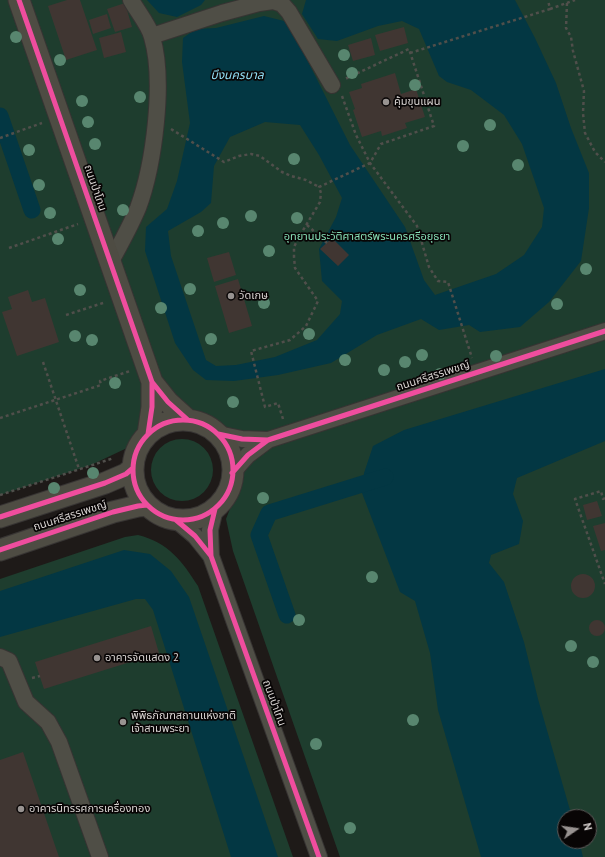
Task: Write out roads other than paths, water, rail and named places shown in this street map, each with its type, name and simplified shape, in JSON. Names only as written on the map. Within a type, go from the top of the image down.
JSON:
[{"type":"main road","name":"ถนนป่าโทน","points":[[19,0],[152,382],[168,402],[188,420]]},
{"type":"main road","name":"ถนนป่าโทน","points":[[148,434],[152,407],[152,382]]},
{"type":"main road","points":[[177,420],[188,420],[199,423],[218,434],[229,452],[232,462],[231,483],[222,502],[215,509],[206,515],[197,518],[176,520],[156,513],[147,505],[135,482],[135,460],[141,443],[148,434],[167,423],[177,420]]},
{"type":"main road","name":"ถนนศรีสรรเพชญ์","points":[[0,517],[105,483],[126,474],[135,460]]},
{"type":"main road","name":"ถนนศรีสรรเพชญ์","points":[[0,550],[113,512],[147,505]]},
{"type":"street","points":[[110,263],[124,239],[138,208],[148,173],[154,142],[158,81],[155,50],[152,36],[131,0]]},
{"type":"street","points":[[152,36],[222,13],[274,0],[282,4],[289,12],[332,85]]},
{"type":"street","name":"ถนนศรีสรรเพชญ์","points":[[232,473],[248,455],[268,440],[605,331]]},
{"type":"street","name":"ถนนศรีสรรเพชญ์","points":[[218,434],[242,439],[268,440]]},
{"type":"street","name":"ถนนป่าโทน","points":[[215,509],[210,530],[211,556],[319,857]]},
{"type":"street","name":"ถนนป่าโทน","points":[[176,520],[195,536],[211,556]]},
{"type":"street","points":[[0,657],[9,661],[26,702],[48,722],[59,742],[100,857]]},
{"type":"water","points":[[147,0],[205,0],[201,5],[177,17],[159,13]]},
{"type":"water","name":"บึงนครบาล","points":[[306,0],[515,0],[556,83],[571,128],[589,173],[589,208],[581,261],[549,302],[520,327],[480,332],[469,325],[439,330],[421,319],[377,335],[331,363],[278,375],[234,381],[206,380],[193,370],[175,343],[145,251],[146,227],[167,209],[177,181],[190,123],[182,62],[183,38],[196,29],[216,28],[264,16],[288,22],[350,145],[405,227],[424,280],[435,295],[496,274],[524,255],[542,227],[544,208],[522,144],[504,115],[471,90],[447,82],[439,76],[419,29],[402,21],[378,26],[337,41],[318,39],[302,14]],"holes":[[[265,122],[300,125],[319,155],[342,198],[336,217],[319,249],[322,281],[342,301],[340,314],[317,340],[275,357],[236,365],[216,366],[206,360],[171,256],[168,231],[201,212],[211,203],[214,166],[230,137]]]},
{"type":"water","points":[[605,369],[605,441],[517,478],[513,494],[523,521],[519,544],[491,555],[489,563],[504,582],[524,642],[538,699],[570,809],[557,809],[557,849],[581,849],[583,857],[481,857],[438,710],[430,653],[415,601],[400,592],[362,493],[364,473],[373,446],[404,430]]},
{"type":"water","points":[[124,550],[150,554],[171,571],[189,597],[278,857],[231,857],[153,610],[145,599],[136,599],[0,637],[0,591]]},
{"type":"waterway","points":[[0,116],[32,210]]},
{"type":"waterway","points":[[287,615],[259,535],[269,513],[385,477]]},
{"type":"place","name":"คุ้มขุนแผน","points":[[386,102]]},
{"type":"place","name":"วัดเกษ","points":[[231,296]]},
{"type":"place","name":"อาคารจัดแสดง 2","points":[[97,658]]},
{"type":"place","name":"พิพิธภัณฑสถานแห่งชาติ เจ้าสามพระยา","points":[[123,722]]},
{"type":"place","name":"อาคารนิทรรศการเครื่องทอง","points":[[21,809]]},
{"type":"park label","name":"อุทยานประวัติศาสตร์พระนครศรีอยุธยา","points":[[367,237]]}]
